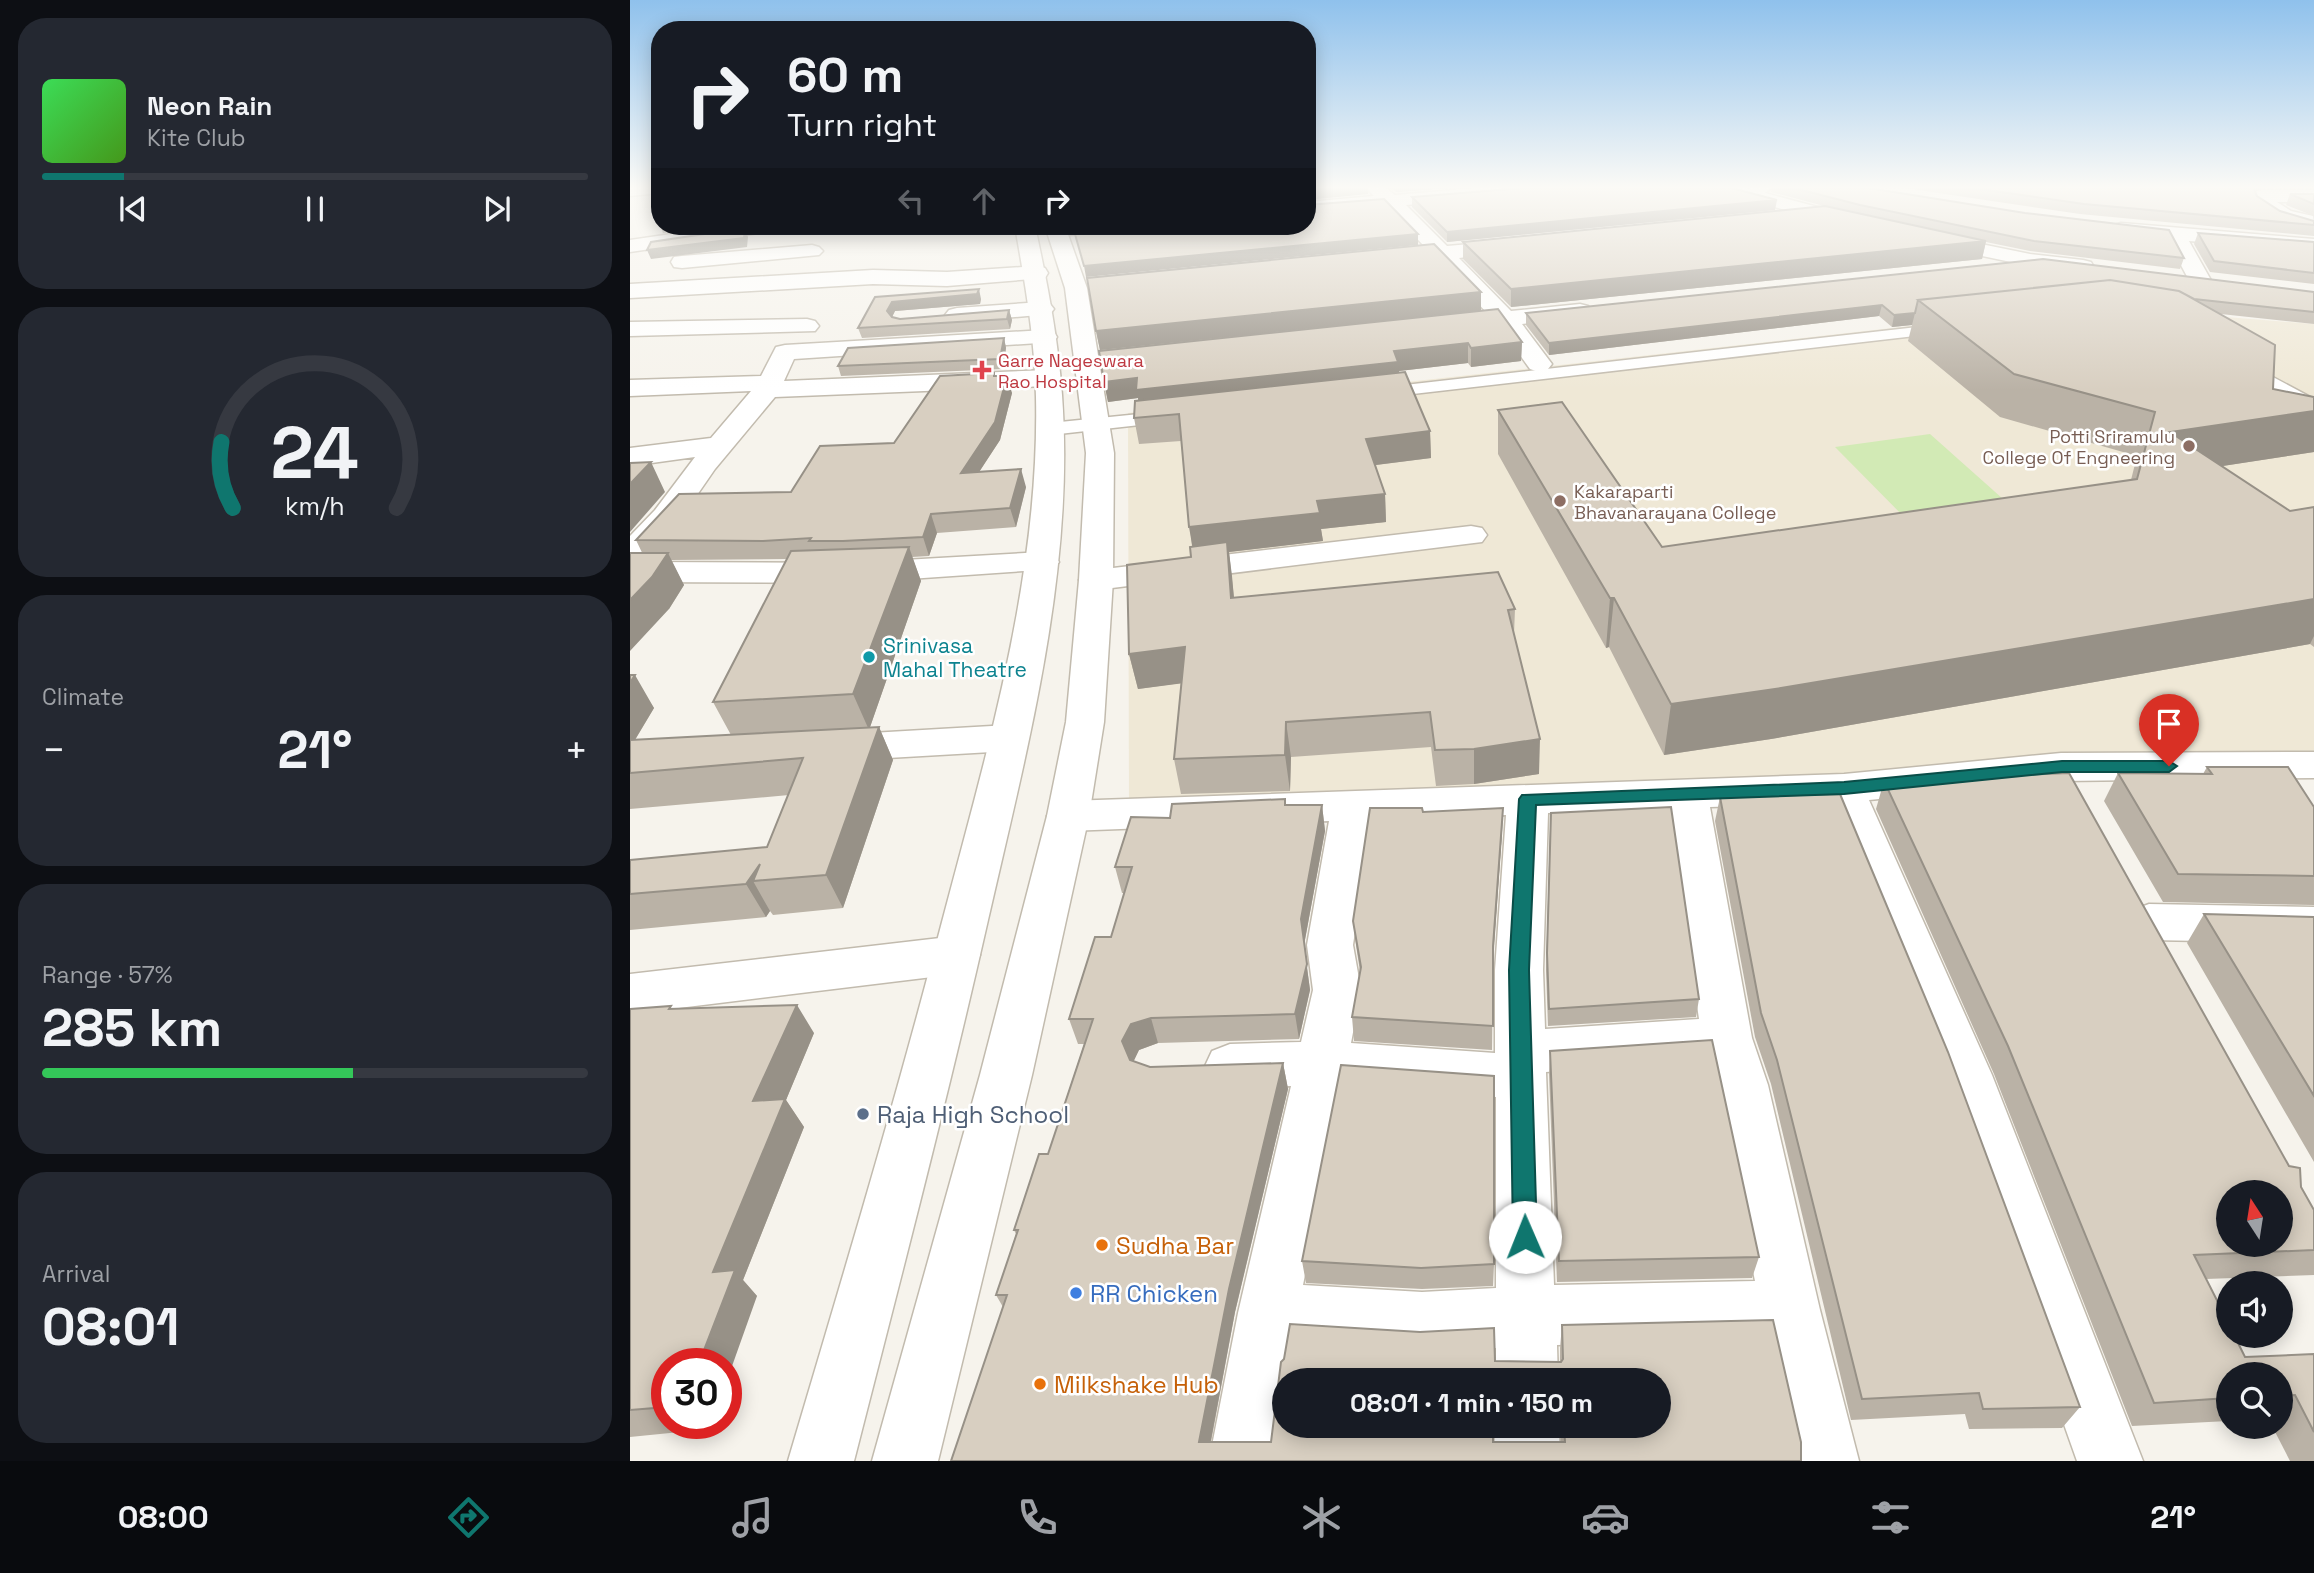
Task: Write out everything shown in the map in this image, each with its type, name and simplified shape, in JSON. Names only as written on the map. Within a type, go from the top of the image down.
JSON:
[{"type":"street","points":[[643,265],[724,254]]},
{"type":"street","points":[[795,283],[810,254]]},
{"type":"street","points":[[821,1461],[957,956],[1026,665],[1043,562],[1051,466],[1050,429],[1058,312],[1050,254]]},
{"type":"street","points":[[1374,260],[1439,254]]},
{"type":"street","points":[[1441,254],[1506,319],[1539,364]]},
{"type":"street","points":[[2006,254],[2104,270]]},
{"type":"street","points":[[2186,254],[2201,282]]},
{"type":"street","points":[[1959,270],[2041,261]]},
{"type":"street","points":[[630,290],[873,277],[947,279],[1058,312],[1101,360],[1097,425],[1100,453],[1096,580],[1085,722],[1068,816],[1006,1075],[905,1461]]},
{"type":"street","points":[[2173,279],[2225,285]]},
{"type":"street","points":[[1439,326],[1602,309]]},
{"type":"street","points":[[932,317],[1058,312]]},
{"type":"street","points":[[785,352],[1058,312]]},
{"type":"street","points":[[630,388],[768,386],[1058,312]]},
{"type":"street","points":[[630,329],[835,324]]},
{"type":"street","points":[[630,555],[666,517],[768,386],[785,352],[807,326]]},
{"type":"street","points":[[630,457],[720,445]]},
{"type":"street","points":[[1096,580],[1471,536]]},
{"type":"street","points":[[630,572],[851,573],[1043,562]]},
{"type":"street","points":[[806,749],[1009,738]]},
{"type":"street","points":[[1068,816],[1844,788],[2062,767],[2295,765],[2301,805]]},
{"type":"street","points":[[2062,767],[2088,815]]},
{"type":"street","points":[[1844,788],[1966,1075],[2110,1461]]},
{"type":"street","points":[[1687,792],[1727,1038],[1742,1085],[1790,1310],[1826,1461]]},
{"type":"street","points":[[1527,1368],[1519,970],[1528,799]]},
{"type":"street","points":[[1242,1461],[1268,1313],[1337,990],[1330,945],[1352,807]]},
{"type":"street","points":[[2176,970],[2139,904],[2314,925]]},
{"type":"street","points":[[630,994],[957,956]]},
{"type":"street","points":[[1185,1068],[1321,1063],[1521,1065],[1727,1038]]},
{"type":"street","points":[[1268,1313],[1422,1322],[1790,1310]]},
{"type":"street","points":[[1527,1438],[1527,1461]]},
{"type":"lane","points":[[1360,395],[1959,328]]},
{"type":"lane","points":[[2230,359],[2314,407]]},
{"type":"lane","points":[[1050,429],[1183,415]]},
{"type":"shaded area","points":[[2089,306],[2314,324],[2314,753],[1129,806],[1128,413]]},
{"type":"green space","points":[[1930,434],[2021,515],[1917,530],[1835,447]]},
{"type":"building","points":[[1081,254],[1207,254],[1084,266]]},
{"type":"building","points":[[1330,254],[1444,254],[1481,292],[1096,331],[1087,278]]},
{"type":"building","points":[[1475,254],[1856,254],[1511,289]]},
{"type":"building","points":[[2150,254],[2182,254],[2184,258]]},
{"type":"building","points":[[2210,254],[2314,254],[2314,273],[2214,261]]},
{"type":"building","points":[[2043,259],[2314,292],[2314,312],[2194,299],[2179,291],[2110,280],[1918,300],[1915,313],[1894,315],[1882,305],[1549,343],[1526,313]]},
{"type":"building","points":[[2110,280],[2179,291],[2275,345],[2273,389],[2314,397],[2314,411],[2170,432],[2290,511],[2314,507],[2314,599],[1671,704],[1614,598],[1610,598],[1498,410],[1562,402],[1662,547],[2137,479],[2155,412],[2014,374],[1918,300]]},
{"type":"building","points":[[979,289],[977,294],[892,302],[887,311],[892,317],[900,319],[1009,310],[1007,319],[858,328],[875,297]]},
{"type":"building","points":[[1498,309],[1522,342],[1471,348],[1468,343],[1394,351],[1398,362],[1136,390],[1137,378],[1104,382],[1099,351]]},
{"type":"building","points":[[1004,338],[1000,359],[838,366],[848,348]]},
{"type":"building","points":[[1405,372],[1430,431],[1366,439],[1385,494],[1317,501],[1320,513],[1189,527],[1179,414],[1134,418],[1135,401]]},
{"type":"building","points":[[994,373],[994,376],[1007,376],[995,422],[961,473],[1021,469],[1010,508],[931,514],[923,537],[843,541],[809,541],[811,538],[763,541],[636,540],[679,494],[791,492],[820,446],[894,443],[940,376]]},
{"type":"building","points":[[651,462],[630,484],[630,463]]},
{"type":"building","points":[[1227,542],[1231,598],[1498,572],[1515,609],[1508,610],[1540,739],[1474,749],[1435,750],[1430,712],[1286,722],[1285,755],[1174,759],[1185,647],[1129,654],[1127,565],[1191,557],[1190,547]]},
{"type":"building","points":[[909,547],[853,694],[713,702],[791,551]]},
{"type":"building","points":[[630,553],[668,553],[652,577],[630,600]]},
{"type":"building","points":[[879,727],[826,875],[753,881],[760,864],[746,884],[630,894],[630,860],[767,847],[803,758],[630,773],[630,740]]},
{"type":"building","points":[[2207,767],[2288,767],[2314,807],[2314,876],[2178,874],[2118,773],[2212,774]]},
{"type":"building","points":[[2069,773],[2289,1166],[2300,1168],[2301,1187],[2314,1210],[2314,1250],[2293,1251],[2293,1180],[2216,1180],[2216,1254],[2194,1255],[2216,1298],[2216,1348],[2240,1348],[2245,1357],[2314,1354],[2314,1432],[2293,1395],[2293,1362],[2216,1362],[2216,1399],[2154,1403],[2008,1046],[1884,781]]},
{"type":"building","points":[[1840,794],[1948,1052],[2080,1407],[1983,1409],[1979,1393],[1862,1399],[1777,1060],[1761,1013],[1720,797]]},
{"type":"building","points":[[1285,799],[1285,805],[1322,805],[1301,919],[1307,964],[1295,1014],[1151,1018],[1131,1024],[1122,1041],[1130,1060],[1150,1067],[1283,1063],[1229,1289],[1199,1442],[1271,1442],[1272,1434],[1272,1438],[1493,1438],[1493,1442],[1565,1442],[1565,1438],[1671,1438],[1671,1368],[1280,1368],[1290,1324],[1420,1332],[1494,1328],[1495,1361],[1561,1362],[1562,1325],[1773,1320],[1801,1442],[1801,1461],[951,1461],[1007,1295],[996,1295],[1018,1230],[1014,1230],[1039,1154],[1048,1154],[1093,1019],[1069,1019],[1095,937],[1111,937],[1132,867],[1115,867],[1131,817],[1170,818],[1172,804]]},
{"type":"building","points":[[1671,807],[1699,999],[1549,1009],[1547,953],[1551,813]]},
{"type":"building","points":[[1370,808],[1422,808],[1423,812],[1503,808],[1493,946],[1493,1026],[1352,1017],[1361,967],[1353,921]]},
{"type":"building","points":[[2204,914],[2314,917],[2314,1096]]},
{"type":"building","points":[[797,1005],[753,1101],[785,1099],[713,1272],[735,1270],[705,1348],[651,1348],[651,1408],[630,1410],[630,1009],[671,1006],[669,1009]]},
{"type":"building","points":[[1712,1040],[1759,1257],[1559,1261],[1550,1051]]},
{"type":"building","points":[[1341,1065],[1494,1076],[1494,1264],[1421,1268],[1302,1261]]},
{"type":"place","name":"Garre Nageswara Rao Hospital","points":[[982,370]]},
{"type":"place","name":"Potti Sriramulu College Of Engneering","points":[[2189,446]]},
{"type":"place","name":"Kakaraparti Bhavanarayana College","points":[[1560,501]]},
{"type":"place","name":"Srinivasa Mahal Theatre","points":[[869,657]]},
{"type":"place","name":"Raja High School","points":[[863,1114]]},
{"type":"place","name":"Sudha Bar","points":[[1102,1245]]},
{"type":"place","name":"RR Chicken","points":[[1076,1293]]},
{"type":"place","name":"Milkshake Hub","points":[[1040,1384]]},
{"type":"route","points":[[1525,1237],[1519,970],[1528,799],[1844,788],[2062,767],[2169,766]]}]
